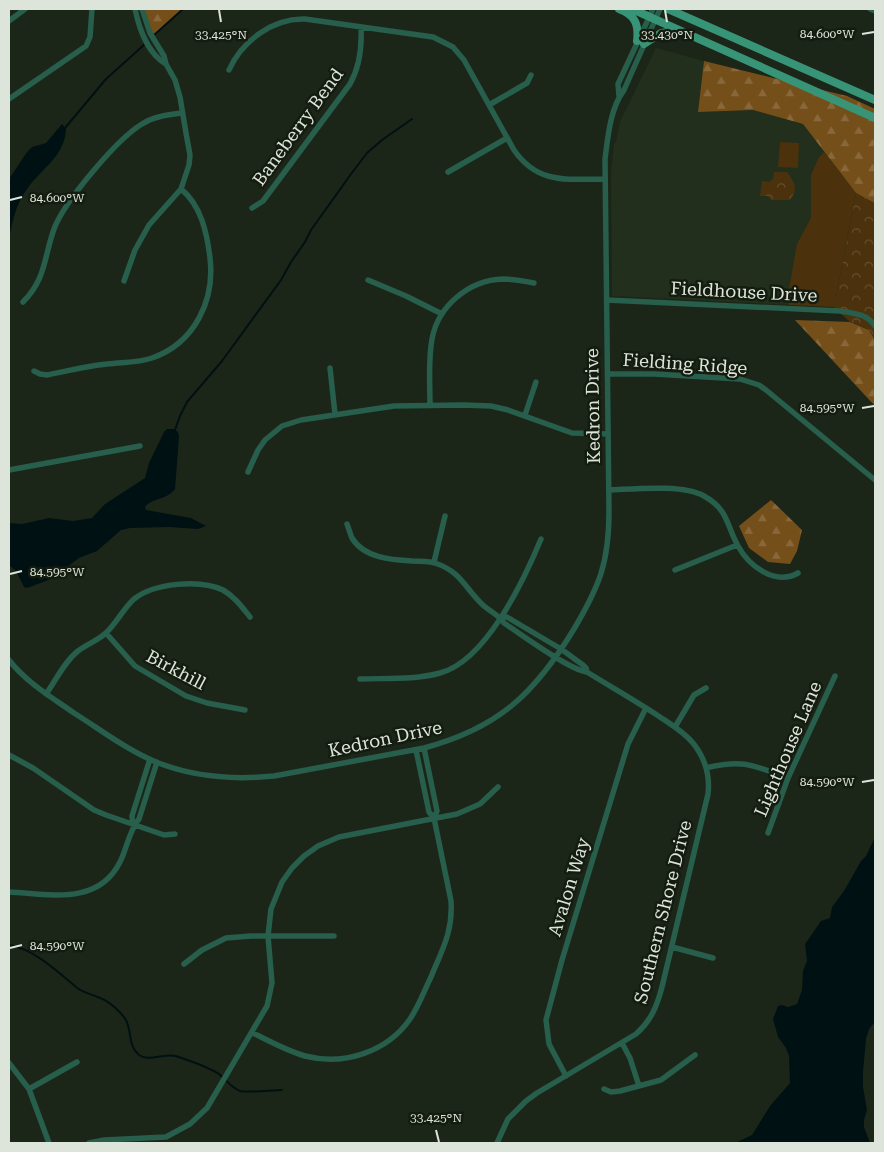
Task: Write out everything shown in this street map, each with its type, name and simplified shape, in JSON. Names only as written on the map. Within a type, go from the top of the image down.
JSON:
[{"type":"main road","points":[[619,9],[627,12],[634,18],[641,42],[661,33],[681,31]]},
{"type":"main road","points":[[632,9],[653,15],[681,31],[875,118]]},
{"type":"main road","points":[[668,9],[875,100]]},
{"type":"main road","points":[[680,9],[723,29],[735,38]]},
{"type":"main road","points":[[653,15],[663,13],[671,15],[717,35],[745,42]]},
{"type":"street","points":[[9,21],[25,9]]},
{"type":"street","points":[[9,99],[86,46],[90,37],[92,9]]},
{"type":"street","points":[[135,9],[139,25],[149,46],[160,61],[166,64]]},
{"type":"street","points":[[124,281],[135,250],[150,225],[181,190],[187,175],[190,155],[175,80],[166,64],[164,56],[150,33],[142,9]]},
{"type":"street","points":[[870,9],[875,11]]},
{"type":"street","name":"Kedron Drive","points":[[9,660],[21,674],[46,694],[122,745],[150,759],[210,776],[249,779],[281,775],[416,750],[458,738],[498,717],[525,695],[545,673],[556,657],[588,606],[602,574],[609,534],[605,179],[607,140],[618,96],[624,90],[653,15]]},
{"type":"street","points":[[229,70],[234,58],[244,48],[262,33],[281,21],[305,19],[426,35],[448,44],[464,60],[507,138],[524,164],[545,176],[560,179],[605,179]]},
{"type":"street","name":"Baneberry Bend","points":[[252,208],[263,202],[350,84],[357,70],[362,36],[361,27]]},
{"type":"street","points":[[489,105],[527,83],[531,74]]},
{"type":"street","points":[[23,302],[33,292],[39,282],[51,238],[60,217],[103,159],[142,124],[153,118],[182,114]]},
{"type":"street","points":[[448,172],[507,138]]},
{"type":"street","points":[[34,371],[47,375],[92,366],[145,360],[166,351],[187,334],[198,321],[208,297],[211,278],[209,254],[202,221],[196,206],[189,196],[181,190]]},
{"type":"street","points":[[430,405],[432,341],[442,314],[456,298],[479,284],[502,279],[534,283]]},
{"type":"street","points":[[368,280],[442,314]]},
{"type":"street","name":"Fieldhouse Drive","points":[[607,300],[840,311],[865,316],[875,326]]},
{"type":"street","points":[[330,368],[335,414]]},
{"type":"street","name":"Fielding Ridge","points":[[608,374],[702,376],[753,382],[766,390],[875,480]]},
{"type":"street","points":[[525,415],[536,382]]},
{"type":"street","points":[[248,472],[265,440],[282,426],[301,420],[335,414],[404,405],[477,405],[525,415],[572,433],[608,434]]},
{"type":"street","points":[[9,470],[140,446]]},
{"type":"street","points":[[609,490],[680,490],[696,492],[713,502],[721,511],[728,522],[737,545],[752,564],[770,575],[785,578],[798,573]]},
{"type":"street","points":[[434,562],[445,516]]},
{"type":"street","points":[[347,524],[353,540],[373,555],[391,560],[434,562],[454,572],[464,581],[485,607],[500,617]]},
{"type":"street","points":[[360,679],[410,678],[442,673],[458,665],[474,653],[500,617],[530,565],[541,539]]},
{"type":"street","points":[[675,570],[737,545]]},
{"type":"street","points":[[46,694],[67,663],[77,652],[106,633],[135,599],[149,590],[166,586],[195,584],[214,587],[233,597],[250,617]]},
{"type":"street","name":"Southern Shore Drive","points":[[500,617],[507,617],[561,649],[583,665],[587,672]]},
{"type":"street","name":"Southern Shore Drive","points":[[497,1143],[504,1126],[520,1106],[537,1093],[622,1043],[644,1027],[653,1013],[672,947],[709,783],[706,768],[699,751],[675,726],[587,672],[581,671],[556,657],[504,623],[500,617]]},
{"type":"street","name":"Birkhill","points":[[106,633],[135,666],[186,696],[202,702],[245,710]]},
{"type":"street","name":"Lighthouse Lane","points":[[768,833],[788,778],[835,676]]},
{"type":"street","points":[[675,726],[694,695],[706,688]]},
{"type":"street","name":"Avalon Way","points":[[566,1076],[549,1044],[546,1020],[628,744],[646,708]]},
{"type":"street","points":[[424,748],[437,811],[434,818]]},
{"type":"street","points":[[253,1033],[304,1056],[333,1060],[354,1057],[374,1050],[392,1038],[411,1017],[447,941],[450,925],[450,901],[434,818],[429,812],[416,750]]},
{"type":"street","points":[[9,755],[33,768],[94,810],[164,835],[175,834]]},
{"type":"street","points":[[9,892],[68,896],[94,889],[106,880],[116,870],[124,854],[133,825],[132,816],[150,759]]},
{"type":"street","points":[[133,825],[139,819],[157,762]]},
{"type":"street","points":[[706,768],[731,763],[745,763],[788,778]]},
{"type":"street","points":[[88,1143],[104,1140],[167,1140],[200,1117],[208,1108],[267,1006],[272,975],[268,921],[276,895],[292,868],[304,856],[318,846],[340,837],[458,814],[480,804],[498,787]]},
{"type":"street","points":[[184,964],[202,950],[226,938],[236,936],[334,936]]},
{"type":"street","points":[[672,947],[713,958]]},
{"type":"street","points":[[622,1043],[632,1063],[638,1086]]},
{"type":"street","points":[[604,1089],[611,1092],[620,1091],[661,1080],[695,1055]]},
{"type":"street","points":[[28,1089],[77,1062]]},
{"type":"street","points":[[9,1064],[28,1089],[49,1143]]},
{"type":"shaded area","points":[[656,48],[704,61],[698,112],[753,110],[803,124],[856,193],[834,307],[612,296],[611,174],[614,144],[620,122]]},
{"type":"shaded area","points":[[62,124],[66,129],[63,144],[56,156],[32,182],[22,197],[9,238],[9,179],[27,152],[32,147],[46,143]]},
{"type":"shaded area","points":[[167,429],[174,429],[178,432],[179,437],[175,489],[172,493],[148,504],[145,507],[146,510],[191,518],[206,526],[198,529],[169,527],[121,530],[97,551],[79,558],[51,579],[27,588],[24,587],[16,571],[9,565],[9,523],[22,524],[49,518],[73,521],[92,518],[105,504],[145,478],[149,463]]},
{"type":"shaded area","points":[[875,837],[875,1022],[869,1029],[866,1039],[863,1072],[863,1087],[867,1110],[864,1127],[870,1143],[718,1143],[737,1142],[752,1135],[770,1106],[790,1083],[789,1056],[778,1037],[773,1019],[778,1006],[788,1007],[797,1004],[802,990],[803,971],[807,961],[805,944],[821,921],[830,918],[832,907],[866,856]]},
{"type":"green space","points":[[142,9],[183,9],[152,38]]},
{"type":"green space","points":[[704,61],[847,96],[875,109],[875,205],[856,193],[803,124],[753,110],[698,112]]},
{"type":"green space","points":[[780,142],[799,143],[798,168],[778,167]]},
{"type":"green space","points":[[824,152],[856,193],[834,307],[789,305],[789,289],[797,244],[811,218],[811,175],[818,159]]},
{"type":"green space","points":[[774,172],[787,172],[792,179],[795,189],[790,200],[771,200],[768,196],[760,196],[762,181],[769,182],[773,179]]},
{"type":"green space","points":[[856,193],[875,203],[875,340],[869,330],[850,322],[834,307]]},
{"type":"green space","points":[[795,320],[850,322],[869,330],[875,340],[875,406]]},
{"type":"green space","points":[[771,500],[802,530],[797,551],[790,564],[768,562],[749,548],[739,526]]},
{"type":"waterway","points":[[153,36],[183,9]]},
{"type":"waterway","points":[[65,128],[106,79],[145,44]]},
{"type":"waterway","points":[[175,430],[187,402],[222,361],[281,280],[311,230],[367,153],[412,119]]},
{"type":"waterway","points":[[9,945],[18,947],[36,956],[79,989],[103,999],[114,1007],[126,1020],[133,1047],[139,1055],[147,1058],[172,1055],[193,1062],[219,1074],[231,1086],[243,1092],[282,1090]]}]
